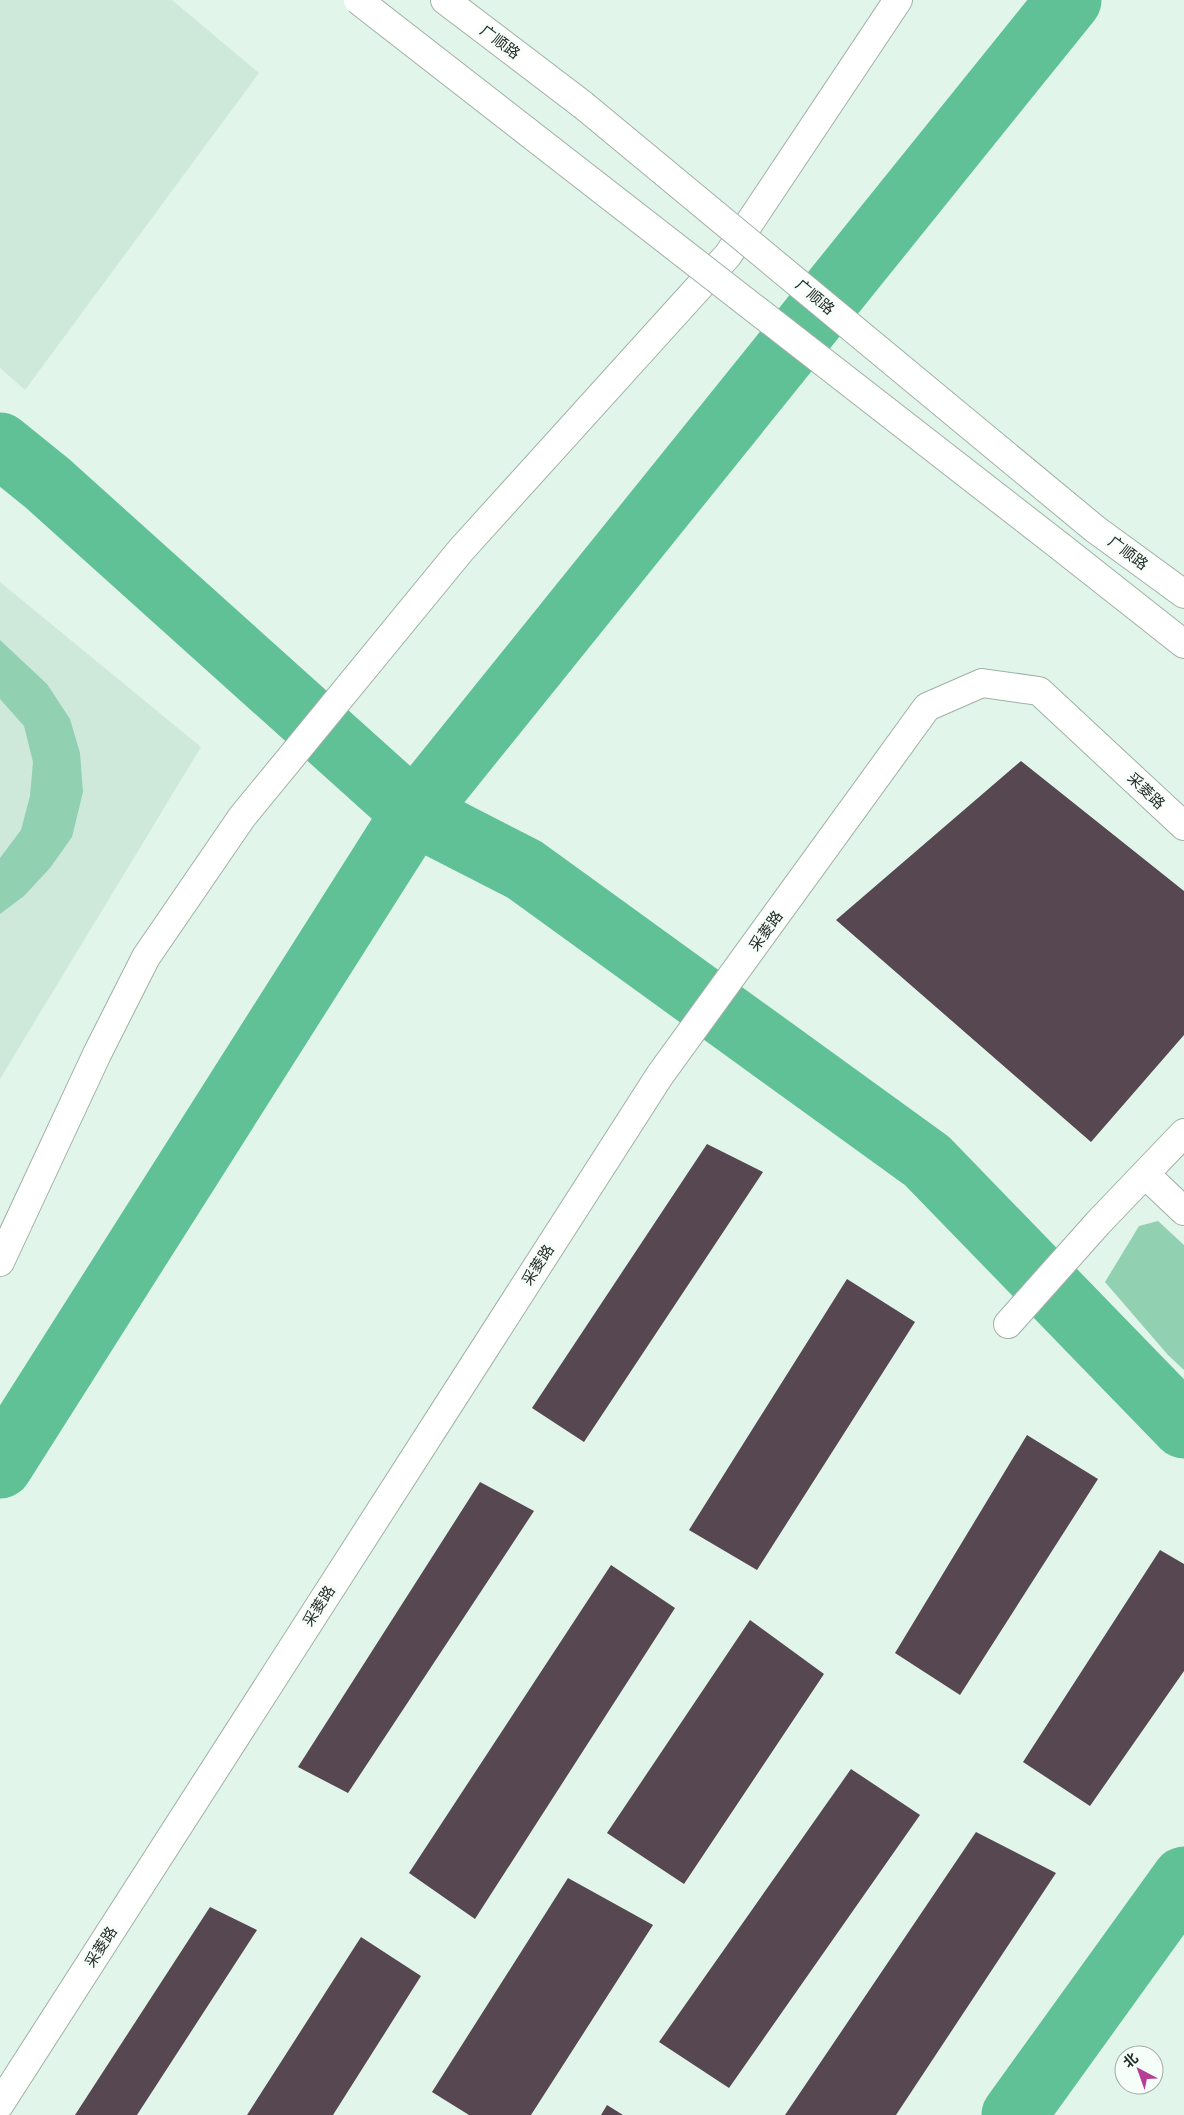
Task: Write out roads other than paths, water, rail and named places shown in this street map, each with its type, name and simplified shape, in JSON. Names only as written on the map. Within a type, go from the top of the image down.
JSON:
[{"type":"street","points":[[358,0],[1184,644]]},
{"type":"street","name":"广顺路","points":[[445,0],[583,105],[1095,529],[1184,594]]},
{"type":"street","points":[[0,1262],[97,1054],[146,957],[242,817],[461,550],[728,255],[898,0]]},
{"type":"street","name":"采菱路","points":[[0,2104],[660,1075],[765,933],[927,707],[982,683],[1039,691],[1184,826]]},
{"type":"street","points":[[1008,1324],[1098,1223],[1184,1133]]},
{"type":"street","points":[[1145,1174],[1184,1211]]},
{"type":"waterway","points":[[0,1466],[414,813],[1069,0]]},
{"type":"waterway","points":[[0,445],[47,483],[414,813],[525,870],[927,1161],[1184,1426]]},
{"type":"waterway","points":[[1014,2115],[1184,1879]]}]
